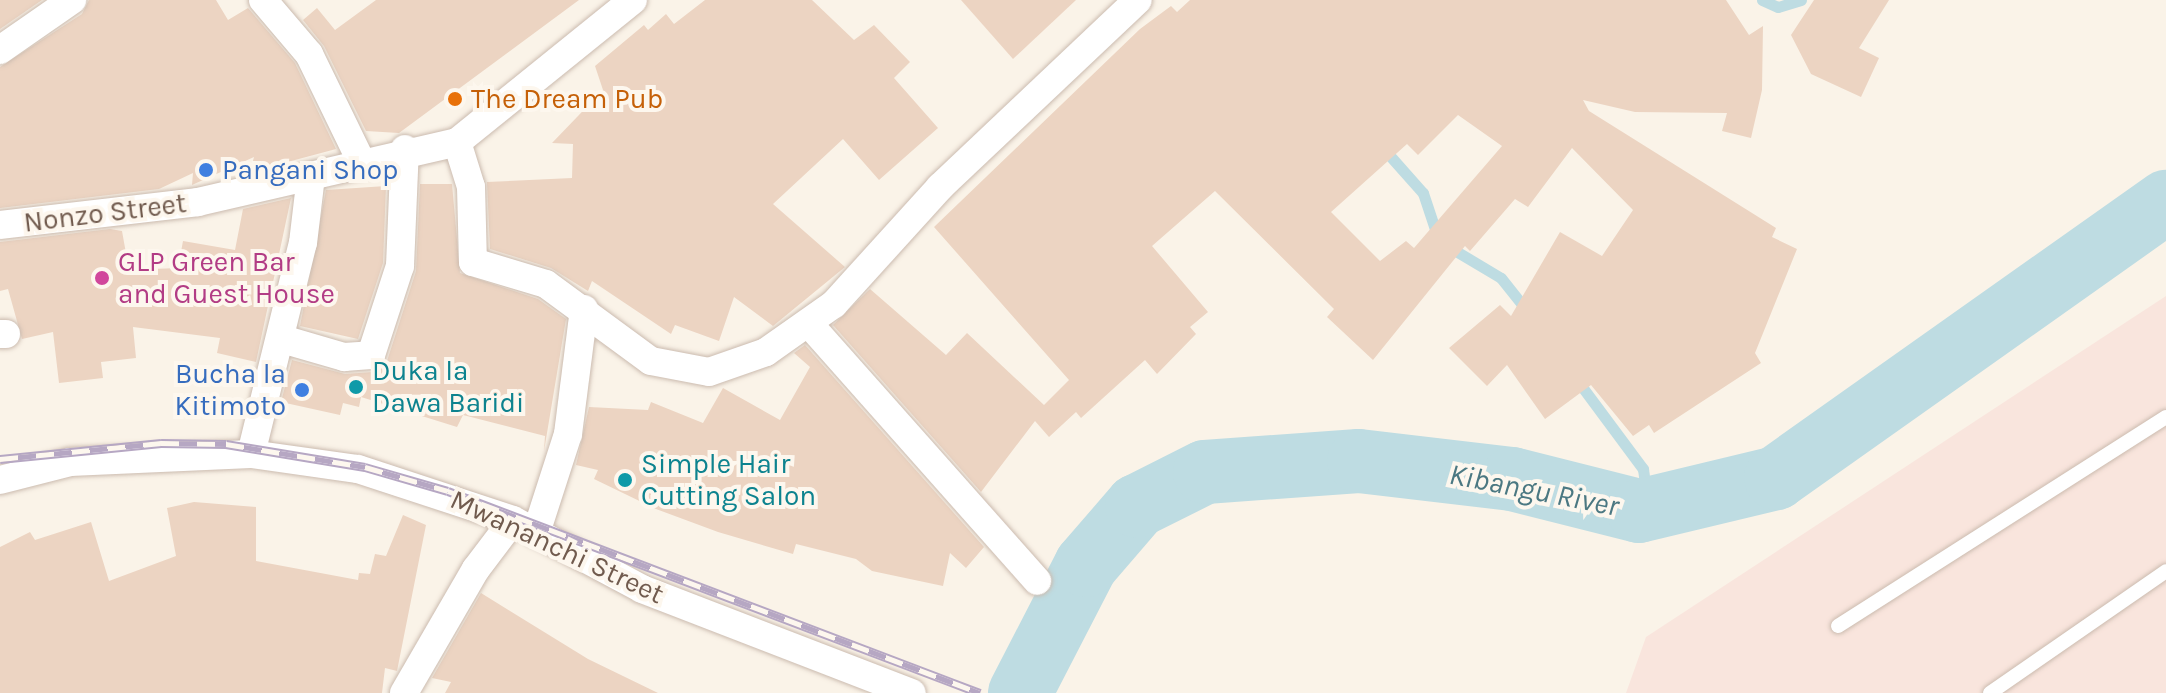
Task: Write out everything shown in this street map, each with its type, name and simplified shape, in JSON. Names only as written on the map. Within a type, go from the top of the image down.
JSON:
[{"type":"street","points":[[0,50],[72,0]]},
{"type":"street","points":[[263,0],[309,54],[363,165]]},
{"type":"street","points":[[633,0],[457,142],[471,187],[471,258],[520,271],[584,309],[651,361],[709,372],[766,352],[810,325],[940,187],[1138,0]]},
{"type":"street","name":"Nonzo Street","points":[[0,225],[198,202],[363,165],[405,149],[457,142]]},
{"type":"street","points":[[282,339],[344,357],[371,355],[400,266],[405,149]]},
{"type":"street","points":[[251,454],[282,339],[311,176]]},
{"type":"street","points":[[404,693],[476,569],[525,527],[568,434],[584,309]]},
{"type":"street","points":[[810,325],[1037,581]]},
{"type":"street","name":"Mwananchi Street","points":[[0,480],[70,462],[251,454],[358,469],[525,527],[642,589],[912,693]]},
{"type":"lane","points":[[1838,626],[2166,417]]},
{"type":"lane","points":[[1990,693],[2166,571]]},
{"type":"shaded area","points":[[2166,296],[2166,693],[1626,693],[1646,637]]},
{"type":"building","points":[[0,0],[42,0],[0,29]]},
{"type":"building","points":[[89,0],[216,0],[228,20],[248,8],[295,63],[336,149],[250,172],[254,157],[192,185],[193,173],[159,189],[0,208],[0,67],[82,14]]},
{"type":"building","points":[[376,0],[579,0],[399,133],[366,131],[324,46],[303,20],[317,8],[335,30]]},
{"type":"building","points":[[705,0],[812,0],[854,40],[874,25],[910,62],[894,78],[938,128],[879,180],[843,139],[773,204],[845,267],[773,326],[734,297],[719,341],[675,325],[671,334],[592,281],[588,291],[551,268],[490,249],[487,182],[572,178],[573,144],[552,143],[603,90],[595,66],[644,25],[648,30],[666,14],[674,24]]},
{"type":"building","points":[[961,0],[1076,0],[1013,59]]},
{"type":"building","points":[[1190,0],[1726,0],[1749,35],[1763,26],[1762,90],[1751,138],[1722,131],[1727,113],[1635,112],[1583,100],[1589,111],[1776,228],[1772,237],[1797,249],[1755,353],[1761,363],[1654,433],[1649,425],[1633,436],[1591,385],[1545,419],[1507,365],[1487,386],[1449,348],[1500,305],[1511,316],[1560,232],[1602,256],[1633,210],[1572,148],[1528,207],[1515,199],[1470,251],[1465,246],[1373,360],[1327,317],[1334,309],[1215,191],[1152,246],[1208,312],[1190,327],[1196,334],[1157,374],[1145,360],[1081,418],[1076,412],[1049,437],[1035,421],[981,492],[833,325],[870,289],[946,355],[967,333],[1044,405],[1069,380],[934,227],[1140,29],[1171,6],[1177,12]],"holes":[[[1458,115],[1502,146],[1414,248],[1406,241],[1380,261],[1331,212],[1407,144],[1418,155]]]},
{"type":"building","points":[[1814,0],[1889,0],[1859,48],[1879,58],[1861,97],[1811,74],[1791,35]]},
{"type":"building","points":[[420,184],[452,184],[460,273],[538,299],[566,319],[544,451],[545,436],[463,415],[457,427],[361,397],[359,407],[343,403],[340,415],[281,402],[292,360],[345,374],[373,372],[387,361],[416,271]]},
{"type":"building","points":[[386,186],[383,263],[358,339],[300,326],[326,190]]},
{"type":"building","points":[[291,198],[256,362],[217,353],[220,338],[133,327],[136,358],[101,362],[103,378],[59,383],[53,332],[22,339],[8,289],[0,291],[0,242],[110,229],[122,231],[129,270],[178,268],[183,241],[235,250],[243,209]]},
{"type":"building","points":[[805,345],[984,547],[966,568],[950,553],[943,586],[872,571],[856,559],[796,544],[793,554],[718,532],[656,509],[594,479],[598,470],[576,465],[589,407],[648,410],[651,402],[703,423],[723,388],[780,420],[810,367],[794,353]]},
{"type":"building","points":[[194,502],[256,507],[256,561],[358,580],[359,573],[370,574],[375,554],[386,556],[403,515],[426,525],[397,671],[385,668],[382,693],[0,693],[0,547],[30,532],[35,540],[91,522],[109,581],[176,556],[167,508]]},
{"type":"building","points":[[481,593],[588,659],[658,693],[445,693],[451,682],[432,678]]},
{"type":"waterway","points":[[1762,0],[1778,7],[1801,0]]},
{"type":"waterway","points":[[1383,148],[1423,193],[1439,241],[1501,278],[1528,312]]},
{"type":"waterway","name":"Kibangu River","points":[[1020,693],[1086,565],[1137,506],[1205,472],[1359,461],[1512,479],[1639,511],[1776,478],[2166,202]]},
{"type":"waterway","points":[[1577,380],[1643,469],[1648,505],[1639,511]]},
{"type":"railway","points":[[0,459],[161,443],[226,444],[365,467],[448,491],[980,693]]},
{"type":"place","name":"The Dream Pub","points":[[455,99]]},
{"type":"place","name":"Pangani Shop","points":[[206,170]]},
{"type":"place","name":"GLP Green Bar and Guest House","points":[[102,278]]},
{"type":"place","name":"Duka la Dawa Baridi","points":[[356,387]]},
{"type":"place","name":"Bucha la Kitimoto","points":[[302,390]]},
{"type":"place","name":"Simple Hair Cutting Salon","points":[[625,480]]}]
